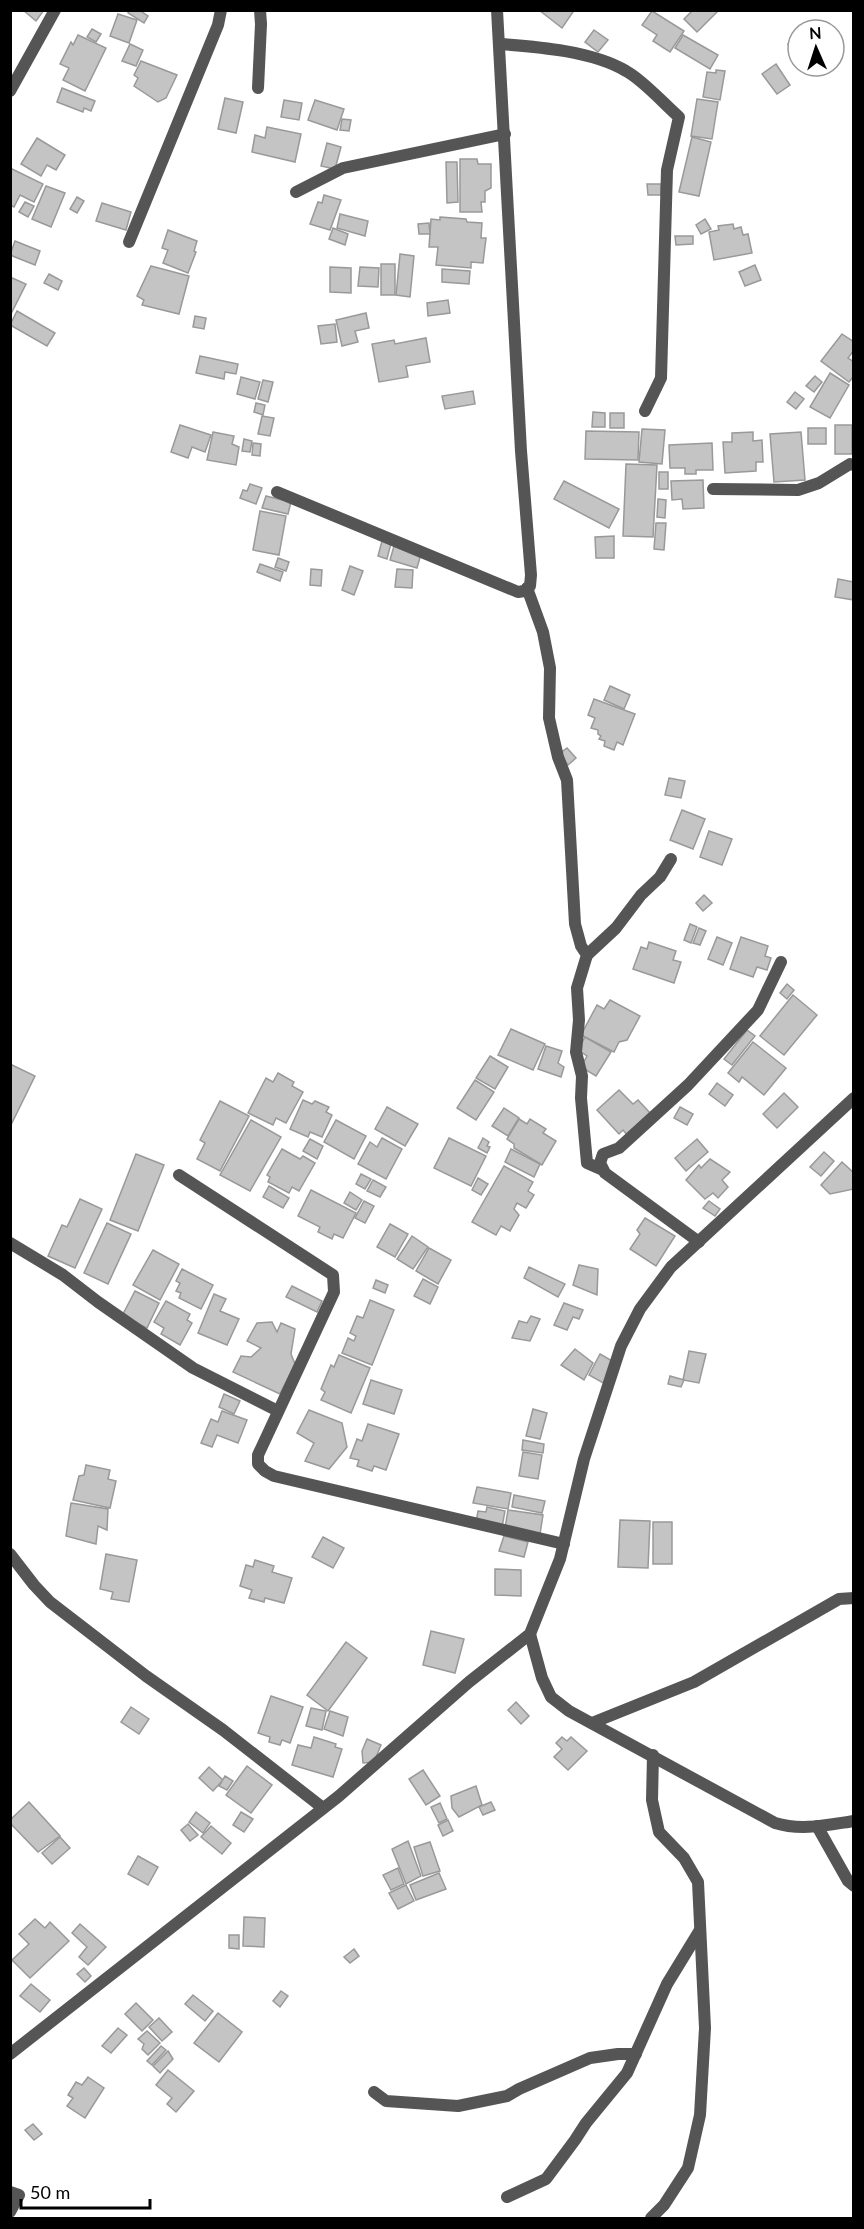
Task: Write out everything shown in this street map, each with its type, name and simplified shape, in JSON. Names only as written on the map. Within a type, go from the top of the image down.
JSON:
[{"type":"street","points":[[10,91],[55,10]]},
{"type":"street","points":[[129,242],[218,25],[221,10]]},
{"type":"street","points":[[258,88],[260,10]]},
{"type":"street","points":[[278,492],[518,592],[530,586],[497,10]]},
{"type":"street","points":[[500,45],[532,46],[596,58],[627,71],[679,117],[667,170],[661,378],[645,411]]},
{"type":"street","points":[[296,192],[343,168],[505,134]]},
{"type":"street","points":[[713,489],[798,490],[819,483],[850,464],[854,465]]},
{"type":"street","points":[[527,588],[543,632],[550,668],[549,718],[558,757],[567,780],[575,924],[581,946],[587,955]]},
{"type":"street","points":[[671,859],[660,877],[641,895],[616,928],[587,955],[577,988],[579,1020],[576,1052],[582,1076],[581,1098],[587,1163],[603,1170],[699,1242]]},
{"type":"street","points":[[603,1170],[600,1159],[603,1154],[619,1148],[688,1085],[758,1010],[782,962]]},
{"type":"street","points":[[10,2054],[323,1808],[469,1682],[530,1634],[564,1545],[584,1459],[621,1346],[640,1308],[671,1267],[854,1098]]},
{"type":"street","points":[[179,1175],[333,1275],[334,1292],[258,1455],[258,1464],[265,1471],[274,1476],[564,1545]]},
{"type":"street","points":[[10,1243],[63,1275],[193,1368],[278,1411]]},
{"type":"street","points":[[10,1554],[50,1602],[146,1676],[223,1730],[323,1808]]},
{"type":"street","points":[[592,1723],[694,1682],[839,1599],[854,1598]]},
{"type":"street","points":[[530,1634],[542,1678],[551,1697],[569,1711],[775,1823],[787,1826],[817,1826],[854,1821]]},
{"type":"street","points":[[651,2218],[664,2205],[688,2168],[700,2115],[705,2028],[698,1882],[684,1858],[659,1832],[652,1800],[653,1755]]},
{"type":"street","points":[[817,1826],[848,1881],[854,1886]]},
{"type":"street","points":[[507,2197],[546,2179],[586,2123],[627,2073],[667,1984],[700,1930]]},
{"type":"street","points":[[374,2092],[386,2101],[458,2106],[507,2096],[590,2058],[636,2054]]},
{"type":"street","points":[[10,2192],[19,2195],[10,2212]]},
{"type":"building","points":[[23,10],[44,10],[36,21]]},
{"type":"building","points":[[129,10],[139,10],[148,16],[144,23],[128,13]]},
{"type":"building","points":[[539,10],[570,10],[573,12],[562,28]]},
{"type":"building","points":[[693,10],[719,10],[697,32],[684,19]]},
{"type":"building","points":[[652,11],[684,31],[670,52],[653,41],[657,35],[642,25]]},
{"type":"building","points":[[118,14],[137,20],[129,43],[110,36]]},
{"type":"building","points":[[92,29],[101,34],[96,42],[87,37]]},
{"type":"building","points":[[594,30],[608,40],[598,52],[585,42]]},
{"type":"building","points":[[78,35],[106,48],[85,91],[63,80],[69,68],[60,64],[71,42],[73,45]]},
{"type":"building","points":[[683,35],[718,55],[710,69],[675,48]]},
{"type":"building","points":[[130,44],[143,50],[136,66],[122,61]]},
{"type":"building","points":[[141,61],[177,75],[166,98],[158,102],[134,86],[138,78],[134,75]]},
{"type":"building","points":[[776,64],[790,85],[777,94],[762,74]]},
{"type":"building","points":[[716,70],[725,71],[720,100],[703,97],[707,72],[716,73]]},
{"type":"building","points":[[62,88],[95,101],[91,111],[84,108],[83,112],[57,102]]},
{"type":"building","points":[[225,98],[243,102],[236,133],[218,129]]},
{"type":"building","points":[[697,99],[718,102],[712,139],[691,136]]},
{"type":"building","points":[[284,100],[302,103],[299,120],[281,117]]},
{"type":"building","points":[[315,100],[344,109],[337,130],[308,120]]},
{"type":"building","points":[[342,119],[351,120],[349,131],[340,130]]},
{"type":"building","points":[[267,127],[301,134],[295,162],[252,152],[255,135],[265,138]]},
{"type":"building","points":[[692,137],[711,142],[699,196],[679,192]]},
{"type":"building","points":[[37,138],[65,155],[56,170],[47,165],[41,176],[21,164]]},
{"type":"building","points":[[327,143],[341,147],[335,169],[321,166]]},
{"type":"building","points":[[460,159],[477,159],[478,164],[491,164],[491,188],[485,191],[485,202],[481,202],[482,212],[460,212]]},
{"type":"building","points":[[446,162],[457,162],[458,202],[447,203]]},
{"type":"building","points":[[10,168],[43,184],[34,202],[20,195],[14,207],[10,205]]},
{"type":"building","points":[[647,184],[661,184],[661,195],[648,195]]},
{"type":"building","points":[[46,186],[65,193],[51,227],[32,219]]},
{"type":"building","points":[[324,195],[341,200],[330,230],[310,224],[318,202],[322,203]]},
{"type":"building","points":[[77,197],[84,201],[77,213],[70,209]]},
{"type":"building","points":[[25,202],[34,206],[28,217],[19,212]]},
{"type":"building","points":[[102,203],[131,212],[126,230],[96,221]]},
{"type":"building","points":[[340,214],[368,221],[365,236],[337,228]]},
{"type":"building","points":[[440,217],[482,223],[481,238],[486,238],[483,263],[471,262],[471,268],[436,265],[438,247],[429,247],[431,219],[440,220]]},
{"type":"building","points":[[705,219],[711,229],[701,234],[696,225]]},
{"type":"building","points":[[429,223],[430,234],[419,234],[418,224]]},
{"type":"building","points":[[733,224],[734,229],[741,227],[743,235],[748,234],[752,253],[714,260],[709,232],[719,230],[718,226]]},
{"type":"building","points":[[333,228],[348,234],[345,245],[329,239]]},
{"type":"building","points":[[168,230],[197,241],[194,251],[196,252],[188,273],[163,263],[168,250],[162,248]]},
{"type":"building","points":[[675,236],[693,236],[693,244],[676,245]]},
{"type":"building","points":[[15,241],[40,251],[35,265],[10,255]]},
{"type":"building","points":[[400,254],[414,256],[410,297],[396,295]]},
{"type":"building","points":[[381,264],[395,264],[395,295],[381,295]]},
{"type":"building","points":[[755,265],[761,280],[745,286],[739,272]]},
{"type":"building","points":[[151,266],[189,276],[179,314],[142,305],[144,300],[137,296]]},
{"type":"building","points":[[330,267],[351,268],[351,293],[330,292]]},
{"type":"building","points":[[360,267],[379,268],[378,287],[358,286]]},
{"type":"building","points":[[442,269],[470,271],[469,284],[442,282]]},
{"type":"building","points":[[49,274],[62,281],[58,290],[44,283]]},
{"type":"building","points":[[10,277],[26,284],[10,316]]},
{"type":"building","points":[[448,300],[450,313],[428,316],[427,303]]},
{"type":"building","points":[[17,311],[55,333],[47,346],[10,325]]},
{"type":"building","points":[[366,313],[369,328],[355,331],[358,342],[342,346],[336,320]]},
{"type":"building","points":[[195,316],[206,318],[204,329],[193,327]]},
{"type":"building","points":[[335,324],[337,342],[321,344],[318,326]]},
{"type":"building","points":[[842,334],[854,342],[854,350],[848,358],[854,362],[854,376],[849,382],[821,361]]},
{"type":"building","points":[[426,338],[430,362],[406,366],[408,377],[379,382],[372,344],[394,340],[395,344]]},
{"type":"building","points":[[200,356],[238,364],[236,374],[225,372],[224,379],[196,373]]},
{"type":"building","points":[[830,373],[849,385],[830,418],[810,407]]},
{"type":"building","points":[[815,376],[822,382],[814,392],[806,386]]},
{"type":"building","points":[[241,377],[260,382],[255,399],[237,394]]},
{"type":"building","points":[[263,380],[273,382],[268,402],[258,399]]},
{"type":"building","points":[[473,391],[475,404],[445,409],[442,396]]},
{"type":"building","points":[[795,392],[804,399],[796,409],[787,402]]},
{"type":"building","points":[[256,403],[265,405],[263,415],[254,412]]},
{"type":"building","points":[[593,412],[605,413],[605,427],[592,427]]},
{"type":"building","points":[[610,413],[624,413],[624,428],[610,428]]},
{"type":"building","points":[[262,416],[274,418],[270,436],[258,434]]},
{"type":"building","points":[[180,425],[211,435],[205,452],[192,447],[188,458],[171,452]]},
{"type":"building","points":[[835,425],[852,425],[852,454],[835,454]]},
{"type":"building","points":[[808,428],[826,428],[826,444],[808,444]]},
{"type":"building","points":[[642,429],[665,430],[662,464],[639,462]]},
{"type":"building","points":[[586,431],[639,432],[638,460],[585,459]]},
{"type":"building","points":[[213,432],[234,436],[232,444],[239,447],[236,465],[207,460]]},
{"type":"building","points":[[753,432],[753,441],[762,440],[763,462],[756,462],[756,471],[725,473],[723,442],[732,442],[732,433]]},
{"type":"building","points":[[801,432],[805,480],[774,482],[770,434]]},
{"type":"building","points":[[244,439],[252,441],[250,452],[242,451]]},
{"type":"building","points":[[253,443],[261,444],[260,456],[252,455]]},
{"type":"building","points":[[712,443],[713,470],[696,470],[696,474],[685,474],[685,468],[670,468],[669,445]]},
{"type":"building","points":[[626,464],[657,465],[653,537],[623,536]]},
{"type":"building","points":[[659,472],[668,472],[668,489],[659,489]]},
{"type":"building","points":[[703,480],[704,508],[683,509],[682,499],[672,500],[671,481]]},
{"type":"building","points":[[564,481],[619,509],[609,528],[554,499]]},
{"type":"building","points":[[250,484],[262,488],[256,504],[240,498],[243,490],[247,491]]},
{"type":"building","points":[[266,496],[291,502],[288,514],[262,508]]},
{"type":"building","points":[[658,499],[666,500],[665,518],[657,517]]},
{"type":"building","points":[[260,511],[286,516],[279,555],[253,550]]},
{"type":"building","points":[[656,523],[666,523],[664,550],[654,549]]},
{"type":"building","points":[[614,536],[614,558],[596,558],[595,537]]},
{"type":"building","points":[[382,541],[391,543],[387,559],[378,556]]},
{"type":"building","points":[[394,546],[421,554],[417,568],[390,560]]},
{"type":"building","points":[[278,558],[289,562],[286,571],[275,567]]},
{"type":"building","points":[[260,564],[283,572],[280,581],[257,572]]},
{"type":"building","points":[[350,566],[363,571],[354,595],[342,590]]},
{"type":"building","points":[[311,569],[322,570],[321,586],[310,585]]},
{"type":"building","points":[[397,569],[413,570],[412,588],[395,587]]},
{"type":"building","points":[[838,579],[854,582],[854,600],[835,597]]},
{"type":"building","points":[[610,686],[630,695],[624,709],[604,700]]},
{"type":"building","points":[[594,699],[635,714],[623,745],[617,742],[614,750],[604,746],[605,741],[599,739],[601,736],[598,730],[591,728],[595,718],[588,715]]},
{"type":"building","points":[[567,748],[576,758],[568,765],[559,754]]},
{"type":"building","points":[[669,778],[685,781],[681,798],[665,795]]},
{"type":"building","points":[[682,810],[705,819],[693,849],[670,840]]},
{"type":"building","points":[[709,831],[732,839],[722,865],[700,857]]},
{"type":"building","points":[[704,895],[712,903],[703,911],[696,903]]},
{"type":"building","points":[[690,924],[697,927],[691,943],[684,940]]},
{"type":"building","points":[[699,928],[706,931],[700,945],[693,943]]},
{"type":"building","points":[[717,937],[732,943],[723,965],[708,959]]},
{"type":"building","points":[[741,937],[768,946],[765,956],[771,958],[767,970],[757,967],[753,977],[730,969]]},
{"type":"building","points":[[649,942],[676,951],[673,960],[681,962],[674,983],[633,969],[641,947],[647,949]]},
{"type":"building","points":[[787,984],[794,990],[787,999],[780,993]]},
{"type":"building","points":[[793,995],[817,1015],[784,1055],[760,1036]]},
{"type":"building","points":[[610,1000],[640,1016],[627,1040],[619,1042],[614,1052],[581,1035],[597,1005],[604,1009]]},
{"type":"building","points":[[511,1029],[545,1044],[533,1070],[498,1055]]},
{"type":"building","points":[[747,1030],[755,1036],[732,1065],[724,1059]]},
{"type":"building","points":[[585,1037],[611,1052],[596,1076],[581,1067],[587,1056],[578,1050]]},
{"type":"building","points":[[753,1042],[786,1068],[764,1095],[742,1077],[739,1082],[728,1073]]},
{"type":"building","points":[[546,1046],[562,1051],[558,1063],[564,1067],[561,1077],[538,1069]]},
{"type":"building","points":[[490,1056],[508,1067],[495,1089],[476,1078]]},
{"type":"building","points":[[10,1064],[35,1076],[10,1127]]},
{"type":"building","points":[[278,1073],[294,1082],[292,1086],[303,1092],[286,1123],[276,1118],[273,1125],[248,1113],[266,1078],[273,1082]]},
{"type":"building","points":[[475,1080],[494,1092],[476,1120],[457,1108]]},
{"type":"building","points":[[717,1083],[733,1095],[725,1106],[709,1094]]},
{"type":"building","points":[[619,1090],[633,1104],[638,1100],[651,1114],[628,1136],[623,1130],[619,1134],[597,1110]]},
{"type":"building","points":[[784,1093],[798,1107],[777,1128],[763,1114]]},
{"type":"building","points":[[303,1100],[312,1104],[315,1101],[329,1107],[326,1112],[332,1115],[322,1137],[310,1132],[308,1137],[290,1129]]},
{"type":"building","points":[[220,1101],[249,1116],[220,1171],[197,1159],[205,1143],[200,1140]]},
{"type":"building","points":[[387,1107],[418,1124],[405,1146],[375,1129]]},
{"type":"building","points":[[680,1107],[693,1114],[687,1125],[674,1118]]},
{"type":"building","points":[[504,1108],[519,1118],[508,1136],[492,1126]]},
{"type":"building","points":[[519,1119],[527,1124],[530,1119],[546,1129],[543,1133],[556,1141],[542,1165],[514,1148],[514,1144],[507,1139]]},
{"type":"building","points":[[251,1120],[281,1137],[250,1191],[220,1175]]},
{"type":"building","points":[[336,1120],[366,1136],[354,1159],[324,1142]]},
{"type":"building","points":[[382,1138],[402,1149],[386,1179],[358,1164],[370,1142],[377,1147]]},
{"type":"building","points":[[449,1138],[486,1156],[471,1186],[434,1168]]},
{"type":"building","points":[[483,1138],[489,1142],[487,1146],[490,1147],[487,1153],[478,1148]]},
{"type":"building","points":[[310,1139],[323,1146],[317,1159],[303,1151]]},
{"type":"building","points":[[697,1139],[708,1152],[686,1171],[675,1158]]},
{"type":"building","points":[[282,1149],[300,1159],[303,1156],[315,1163],[299,1191],[292,1187],[289,1193],[268,1182],[270,1177],[267,1175]]},
{"type":"building","points":[[511,1149],[540,1164],[534,1177],[505,1162]]},
{"type":"building","points":[[824,1152],[834,1161],[821,1176],[810,1167]]},
{"type":"building","points":[[136,1154],[164,1165],[138,1231],[110,1220]]},
{"type":"building","points":[[710,1159],[730,1172],[722,1180],[728,1187],[718,1198],[713,1193],[705,1199],[686,1180],[699,1165],[701,1168]]},
{"type":"building","points":[[842,1162],[854,1173],[854,1189],[830,1194],[821,1185]]},
{"type":"building","points":[[504,1166],[533,1182],[528,1191],[534,1195],[526,1208],[517,1203],[514,1209],[519,1215],[510,1231],[501,1226],[496,1235],[472,1222]]},
{"type":"building","points":[[361,1174],[371,1179],[365,1189],[356,1184]]},
{"type":"building","points":[[478,1178],[488,1184],[481,1195],[472,1190]]},
{"type":"building","points":[[373,1180],[386,1187],[380,1197],[367,1191]]},
{"type":"building","points":[[269,1186],[289,1198],[283,1208],[263,1197]]},
{"type":"building","points":[[311,1190],[356,1213],[343,1238],[334,1234],[332,1239],[318,1232],[320,1227],[298,1216]]},
{"type":"building","points":[[350,1192],[362,1200],[356,1210],[344,1203]]},
{"type":"building","points":[[80,1199],[102,1209],[75,1268],[48,1256],[62,1225],[67,1227]]},
{"type":"building","points":[[364,1201],[374,1206],[365,1223],[355,1218]]},
{"type":"building","points":[[709,1201],[720,1209],[715,1216],[703,1208]]},
{"type":"building","points":[[645,1218],[675,1236],[656,1266],[630,1249],[640,1234],[637,1230]]},
{"type":"building","points":[[107,1223],[131,1234],[108,1284],[84,1273]]},
{"type":"building","points":[[390,1224],[408,1234],[395,1257],[377,1247]]},
{"type":"building","points":[[412,1236],[428,1247],[413,1269],[397,1259]]},
{"type":"building","points":[[429,1248],[451,1260],[438,1284],[416,1271]]},
{"type":"building","points":[[153,1250],[179,1264],[160,1300],[133,1285]]},
{"type":"building","points":[[579,1265],[598,1269],[597,1295],[573,1285]]},
{"type":"building","points":[[529,1267],[565,1284],[558,1297],[524,1278]]},
{"type":"building","points":[[182,1269],[213,1285],[201,1309],[179,1298],[181,1293],[176,1291],[180,1283],[176,1281]]},
{"type":"building","points":[[423,1279],[438,1287],[430,1304],[414,1296]]},
{"type":"building","points":[[376,1280],[388,1285],[385,1293],[373,1288]]},
{"type":"building","points":[[292,1286],[322,1301],[317,1312],[286,1297]]},
{"type":"building","points":[[135,1291],[159,1303],[147,1328],[122,1316]]},
{"type":"building","points":[[214,1294],[226,1299],[220,1311],[239,1319],[227,1345],[198,1333]]},
{"type":"building","points":[[370,1300],[394,1310],[372,1365],[342,1353],[348,1338],[354,1341],[356,1336],[350,1333],[357,1316],[363,1318]]},
{"type":"building","points":[[166,1301],[190,1314],[187,1320],[192,1323],[180,1345],[161,1334],[164,1328],[154,1322]]},
{"type":"building","points":[[564,1303],[583,1310],[579,1319],[573,1317],[567,1330],[554,1325]]},
{"type":"building","points":[[531,1316],[540,1319],[530,1341],[512,1338],[519,1321],[527,1323]]},
{"type":"building","points":[[272,1322],[277,1332],[281,1323],[295,1329],[291,1354],[295,1364],[280,1394],[233,1372],[241,1356],[251,1357],[261,1348],[247,1341],[257,1323]]},
{"type":"building","points":[[575,1349],[593,1363],[584,1380],[561,1365]]},
{"type":"building","points":[[689,1351],[706,1354],[699,1383],[683,1380]]},
{"type":"building","points":[[600,1354],[614,1362],[605,1384],[589,1375]]},
{"type":"building","points":[[339,1355],[370,1368],[351,1413],[321,1400],[325,1392],[321,1389],[331,1365],[334,1367]]},
{"type":"building","points":[[670,1376],[684,1380],[681,1387],[668,1384]]},
{"type":"building","points":[[371,1380],[402,1390],[394,1414],[363,1404]]},
{"type":"building","points":[[224,1394],[240,1401],[234,1414],[219,1407]]},
{"type":"building","points":[[533,1409],[547,1413],[540,1439],[526,1436]]},
{"type":"building","points":[[309,1410],[342,1423],[347,1447],[329,1469],[305,1461],[314,1443],[297,1433]]},
{"type":"building","points":[[222,1411],[247,1420],[238,1443],[217,1435],[212,1447],[201,1443],[211,1419],[218,1422]]},
{"type":"building","points":[[368,1424],[399,1434],[386,1470],[374,1466],[372,1471],[357,1466],[359,1460],[350,1458],[357,1439],[362,1441]]},
{"type":"building","points":[[523,1440],[544,1444],[543,1453],[522,1450]]},
{"type":"building","points":[[523,1452],[542,1455],[538,1479],[519,1476]]},
{"type":"building","points":[[86,1465],[110,1470],[108,1479],[116,1481],[110,1508],[73,1500],[79,1476],[84,1475]]},
{"type":"building","points":[[477,1487],[511,1493],[508,1509],[473,1503]]},
{"type":"building","points":[[514,1495],[545,1501],[542,1513],[512,1507]]},
{"type":"building","points":[[71,1503],[108,1509],[107,1530],[98,1526],[96,1544],[66,1536]]},
{"type":"building","points":[[487,1507],[505,1511],[502,1527],[476,1522],[478,1511],[486,1512]]},
{"type":"building","points":[[508,1510],[543,1515],[540,1534],[505,1528]]},
{"type":"building","points":[[620,1520],[650,1521],[648,1568],[618,1567]]},
{"type":"building","points":[[653,1522],[672,1522],[672,1564],[653,1564]]},
{"type":"building","points":[[504,1536],[528,1542],[524,1557],[499,1551]]},
{"type":"building","points":[[323,1537],[344,1548],[333,1568],[312,1557]]},
{"type":"building","points":[[106,1554],[137,1560],[129,1602],[111,1599],[113,1592],[100,1589]]},
{"type":"building","points":[[255,1560],[274,1566],[272,1572],[292,1578],[284,1603],[265,1598],[264,1602],[249,1598],[252,1590],[240,1586],[246,1565],[253,1567]]},
{"type":"building","points":[[495,1569],[521,1570],[521,1596],[495,1595]]},
{"type":"building","points":[[431,1631],[464,1639],[455,1673],[423,1665]]},
{"type":"building","points":[[346,1642],[367,1658],[328,1711],[307,1695]]},
{"type":"building","points":[[271,1696],[303,1707],[290,1743],[282,1740],[280,1745],[269,1742],[270,1737],[258,1733]]},
{"type":"building","points":[[516,1702],[529,1716],[521,1724],[508,1710]]},
{"type":"building","points":[[131,1707],[149,1719],[139,1734],[121,1722]]},
{"type":"building","points":[[311,1708],[326,1711],[322,1730],[306,1726]]},
{"type":"building","points":[[330,1711],[348,1717],[343,1736],[324,1729]]},
{"type":"building","points":[[314,1737],[336,1744],[335,1747],[342,1749],[333,1777],[292,1765],[298,1745],[311,1748]]},
{"type":"building","points":[[562,1737],[567,1741],[571,1737],[587,1751],[568,1770],[554,1757],[562,1749],[556,1743]]},
{"type":"building","points":[[367,1739],[381,1745],[374,1762],[363,1763],[362,1751]]},
{"type":"building","points":[[247,1766],[272,1785],[251,1813],[226,1795]]},
{"type":"building","points":[[209,1767],[223,1780],[213,1791],[199,1778]]},
{"type":"building","points":[[423,1770],[440,1796],[426,1805],[409,1779]]},
{"type":"building","points":[[225,1776],[233,1781],[227,1790],[219,1786]]},
{"type":"building","points":[[476,1786],[482,1805],[459,1817],[452,1808],[451,1796]]},
{"type":"building","points":[[29,1802],[60,1836],[38,1852],[10,1823],[10,1820]]},
{"type":"building","points":[[491,1802],[495,1810],[483,1815],[479,1807]]},
{"type":"building","points":[[440,1803],[447,1819],[439,1823],[431,1807]]},
{"type":"building","points":[[196,1812],[210,1823],[203,1833],[189,1822]]},
{"type":"building","points":[[241,1812],[253,1819],[244,1832],[233,1825]]},
{"type":"building","points":[[448,1820],[453,1831],[443,1836],[438,1825]]},
{"type":"building","points":[[188,1824],[198,1835],[190,1841],[181,1830]]},
{"type":"building","points":[[211,1826],[231,1843],[222,1854],[201,1837]]},
{"type":"building","points":[[60,1837],[70,1848],[52,1864],[42,1853]]},
{"type":"building","points":[[408,1841],[421,1876],[406,1884],[392,1849]]},
{"type":"building","points":[[430,1842],[440,1871],[423,1876],[414,1847]]},
{"type":"building","points":[[138,1856],[158,1867],[148,1885],[128,1874]]},
{"type":"building","points":[[398,1868],[404,1884],[391,1890],[383,1875]]},
{"type":"building","points":[[439,1873],[446,1889],[416,1900],[410,1885]]},
{"type":"building","points":[[406,1885],[414,1901],[398,1909],[389,1893]]},
{"type":"building","points":[[244,1917],[265,1918],[264,1947],[243,1946]]},
{"type":"building","points":[[35,1919],[45,1928],[50,1922],[69,1941],[30,1978],[12,1960],[29,1944],[19,1934]]},
{"type":"building","points":[[80,1924],[106,1947],[88,1965],[79,1957],[87,1947],[72,1933]]},
{"type":"building","points":[[229,1935],[239,1935],[239,1949],[229,1948]]},
{"type":"building","points":[[354,1949],[359,1956],[350,1963],[344,1957]]},
{"type":"building","points":[[84,1968],[91,1976],[85,1982],[77,1974]]},
{"type":"building","points":[[31,1984],[50,2000],[40,2012],[20,1996]]},
{"type":"building","points":[[281,1991],[288,1996],[280,2007],[273,2001]]},
{"type":"building","points":[[193,1995],[213,2011],[205,2021],[185,2004]]},
{"type":"building","points":[[136,2003],[153,2020],[142,2031],[125,2014]]},
{"type":"building","points":[[218,2013],[242,2032],[219,2062],[194,2043]]},
{"type":"building","points":[[159,2018],[172,2032],[162,2041],[149,2027]]},
{"type":"building","points":[[118,2028],[127,2035],[111,2053],[102,2046]]},
{"type":"building","points":[[147,2031],[160,2043],[148,2055],[142,2049],[144,2044],[138,2039]]},
{"type":"building","points":[[161,2046],[166,2050],[152,2065],[147,2061]]},
{"type":"building","points":[[168,2051],[173,2059],[160,2073],[153,2066]]},
{"type":"building","points":[[168,2070],[194,2091],[176,2112],[167,2104],[172,2098],[156,2085]]},
{"type":"building","points":[[88,2077],[104,2088],[85,2118],[67,2106],[73,2098],[68,2095],[76,2082],[82,2085]]},
{"type":"building","points":[[33,2124],[42,2134],[34,2140],[25,2130]]}]
